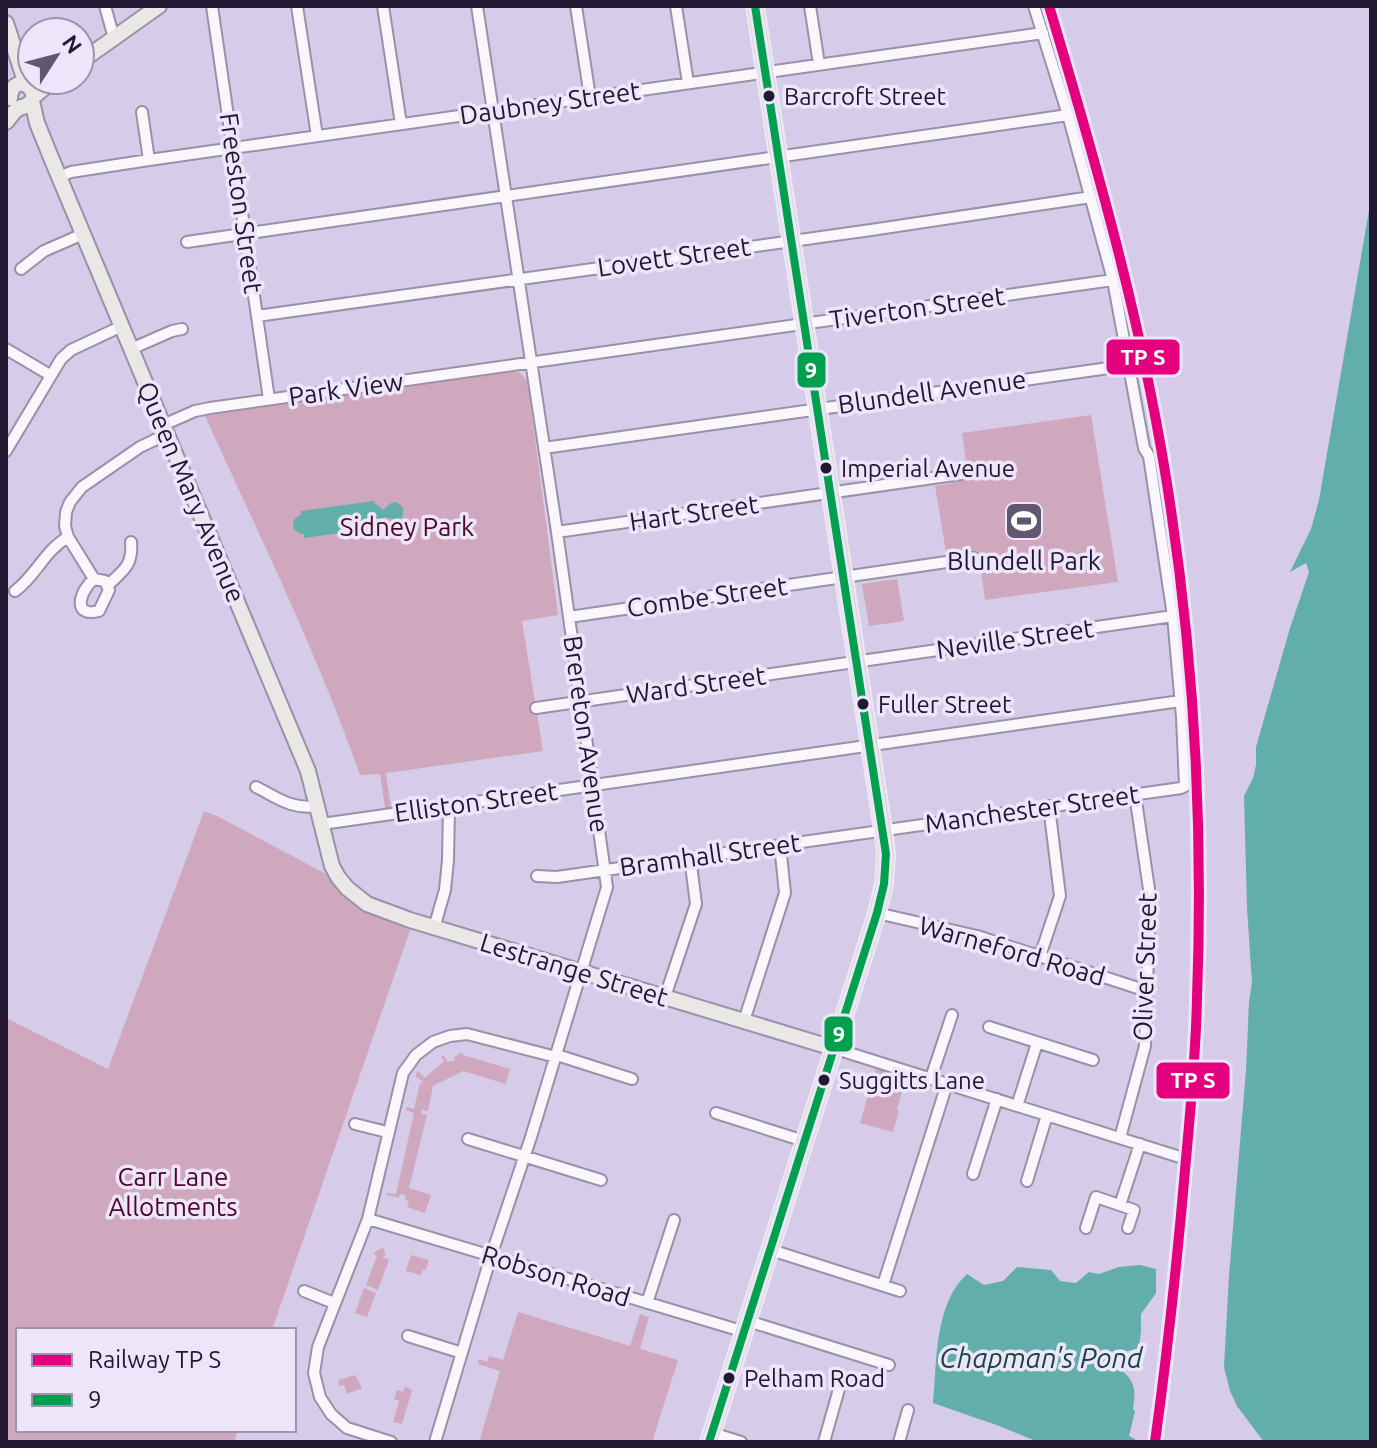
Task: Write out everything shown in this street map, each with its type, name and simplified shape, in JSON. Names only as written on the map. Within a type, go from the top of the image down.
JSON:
[{"type":"main road","points":[[710,1438],[877,913],[884,884],[886,854],[755,6]]},
{"type":"street","points":[[96,51],[159,6]]},
{"type":"street","name":"Freeston Street","points":[[212,6],[269,399]]},
{"type":"street","points":[[297,6],[317,136]]},
{"type":"street","points":[[383,6],[401,124]]},
{"type":"street","name":"Brereton Avenue","points":[[435,1442],[607,887],[582,701],[477,6]]},
{"type":"street","points":[[576,6],[590,97]]},
{"type":"street","points":[[676,6],[688,83]]},
{"type":"street","points":[[810,6],[819,64]]},
{"type":"street","points":[[868,745],[1180,701],[1173,616],[1149,456],[1144,448],[1113,280],[1068,115],[1034,6]]},
{"type":"street","points":[[106,11],[114,38]]},
{"type":"street","name":"Queen Mary Avenue","points":[[6,23],[17,97],[37,123],[308,771],[332,866]]},
{"type":"street","name":"Daubney Street","points":[[59,177],[71,172],[149,160],[1043,33]]},
{"type":"street","points":[[142,112],[149,160]]},
{"type":"street","points":[[187,242],[1068,115]]},
{"type":"street","name":"Lovett Street","points":[[257,316],[1091,197]]},
{"type":"street","points":[[21,269],[44,251],[83,234]]},
{"type":"street","name":"Tiverton Street","points":[[532,363],[1113,280]]},
{"type":"street","points":[[6,450],[61,359],[71,350],[122,326]]},
{"type":"street","points":[[131,349],[182,329]]},
{"type":"street","points":[[6,349],[50,375]]},
{"type":"street","name":"Park View","points":[[68,537],[66,512],[82,487],[195,411],[532,363]]},
{"type":"street","name":"Blundell Avenue","points":[[544,448],[1130,365]]},
{"type":"street","points":[[831,493],[961,474]]},
{"type":"street","name":"Hart Street","points":[[557,532],[831,493]]},
{"type":"street","points":[[15,591],[29,581],[35,567],[46,559],[49,551],[68,537],[94,579],[105,581],[108,585],[108,595],[99,611],[89,613],[81,606],[80,598],[94,579]]},
{"type":"street","points":[[108,585],[136,557],[131,542]]},
{"type":"street","name":"Combe Street","points":[[569,617],[974,558]]},
{"type":"street","name":"Neville Street","points":[[857,662],[1173,616]]},
{"type":"street","name":"Ward Street","points":[[536,708],[857,662]]},
{"type":"street","name":"Manchester Street","points":[[883,830],[1181,788],[1186,782],[1180,701]]},
{"type":"street","name":"Elliston Street","points":[[322,824],[868,745]]},
{"type":"street","points":[[256,787],[288,804],[304,808],[318,806]]},
{"type":"street","name":"Oliver Street","points":[[1120,1138],[1145,1046],[1150,896],[1135,794]]},
{"type":"street","points":[[434,928],[445,890],[449,806]]},
{"type":"street","points":[[1040,956],[1060,896],[1049,806]]},
{"type":"street","name":"Bramhall Street","points":[[537,876],[557,877],[883,830]]},
{"type":"street","points":[[744,1021],[785,893],[780,845]]},
{"type":"street","points":[[665,997],[696,904],[690,857]]},
{"type":"street","name":"Lestrange Street","points":[[332,866],[347,888],[367,904],[434,928],[833,1048]]},
{"type":"street","name":"Warneford Road","points":[[877,913],[977,936],[1147,991]]},
{"type":"street","points":[[931,1078],[952,1015]]},
{"type":"street","points":[[989,1027],[1093,1060]]},
{"type":"street","points":[[391,1442],[347,1428],[331,1414],[320,1397],[314,1373],[318,1347],[368,1219],[403,1073],[416,1055],[433,1042],[467,1034],[557,1056],[632,1079]]},
{"type":"street","points":[[1017,1106],[1037,1043]]},
{"type":"street","points":[[833,1048],[1183,1158]]},
{"type":"street","points":[[883,1285],[947,1084]]},
{"type":"street","points":[[973,1174],[997,1099]]},
{"type":"street","points":[[716,1113],[804,1141]]},
{"type":"street","points":[[1027,1181],[1047,1115]]},
{"type":"street","points":[[355,1124],[387,1132]]},
{"type":"street","points":[[468,1139],[601,1180]]},
{"type":"street","points":[[1120,1205],[1140,1144]]},
{"type":"street","points":[[1086,1228],[1096,1197],[1134,1210],[1128,1228]]},
{"type":"street","name":"Robson Road","points":[[368,1219],[647,1303],[889,1365]]},
{"type":"street","points":[[647,1303],[674,1220]]},
{"type":"street","points":[[771,1250],[900,1291]]},
{"type":"street","points":[[304,1291],[334,1303]]},
{"type":"street","points":[[408,1336],[462,1353]]},
{"type":"street","points":[[824,1442],[839,1389]]},
{"type":"street","points":[[899,1442],[908,1410]]},
{"type":"street","points":[[710,1438],[741,1442]]},
{"type":"green space","name":"Sidney Park","points":[[519,372],[528,385],[558,615],[522,621],[543,751],[386,773],[391,808],[385,808],[380,774],[360,775],[306,639],[205,416]]},
{"type":"green space","name":"Blundell Park","points":[[1091,415],[1118,582],[985,600],[979,556],[947,558],[935,486],[953,483],[951,471],[967,469],[962,433]]},
{"type":"green space","points":[[897,579],[904,621],[869,626],[862,584]]},
{"type":"green space","name":"Carr Lane Allotments","points":[[204,811],[328,875],[342,890],[411,927],[273,1328],[16,1328],[16,1432],[237,1432],[234,1442],[6,1442],[6,1018],[108,1069]]},
{"type":"green space","points":[[462,1052],[463,1055],[510,1069],[506,1084],[463,1071],[433,1086],[428,1111],[422,1110],[421,1113],[427,1115],[409,1188],[431,1195],[425,1213],[407,1207],[409,1201],[405,1200],[406,1195],[400,1194],[399,1198],[386,1195],[396,1194],[414,1113],[406,1110],[407,1107],[414,1109],[420,1083],[424,1082],[415,1076],[418,1071],[425,1078],[444,1061],[443,1055],[448,1062],[455,1060],[454,1057]]},
{"type":"green space","points":[[876,1068],[906,1077],[893,1132],[860,1123]]},
{"type":"green space","points":[[383,1248],[386,1255],[383,1257],[389,1260],[378,1290],[366,1285],[377,1256],[374,1254]]},
{"type":"green space","points":[[411,1255],[429,1260],[421,1275],[406,1271]]},
{"type":"green space","points":[[364,1288],[376,1293],[367,1317],[355,1313]]},
{"type":"green space","points":[[518,1312],[630,1346],[640,1314],[649,1317],[640,1349],[678,1360],[653,1439],[659,1442],[489,1442],[480,1439],[500,1371],[478,1364],[479,1359],[487,1362],[489,1356],[503,1360]]},
{"type":"green space","points":[[355,1375],[362,1388],[347,1394],[344,1385],[339,1386],[338,1380]]},
{"type":"green space","points":[[405,1386],[412,1390],[402,1424],[393,1422],[399,1401],[394,1399],[397,1390],[403,1392]]},
{"type":"water","points":[[1371,199],[1371,1442],[1264,1442],[1237,1406],[1224,1367],[1252,982],[1244,796],[1253,778],[1256,747],[1309,572],[1306,563],[1290,572],[1311,529],[1319,500]]},
{"type":"water","points":[[374,501],[383,510],[397,502],[403,508],[402,517],[397,520],[384,517],[377,528],[304,538],[304,534],[293,526],[301,511]]},
{"type":"water","name":"Chapman's Pond","points":[[1140,1265],[1156,1269],[1156,1293],[1141,1314],[1139,1348],[1121,1353],[1119,1368],[1131,1381],[1134,1391],[1135,1411],[1129,1436],[1135,1439],[1134,1442],[1038,1442],[933,1403],[943,1317],[956,1286],[967,1274],[984,1285],[1003,1281],[1017,1267],[1051,1270],[1060,1281],[1076,1283],[1089,1272],[1099,1274],[1119,1267]]},
{"type":"transit line","name":"9","points":[[709,1442],[877,913],[884,884],[886,854],[755,6]]},
{"type":"transit line","points":[[1049,6],[1086,131],[1135,319],[1171,510],[1191,692],[1199,876],[1196,1038],[1176,1265],[1155,1442]]},
{"type":"place","name":"Barcroft Street","points":[[769,96]]},
{"type":"place","name":"Imperial Avenue","points":[[826,468]]},
{"type":"place","name":"Blundell Park","points":[[1024,521]]},
{"type":"place","name":"Fuller Street","points":[[863,704]]},
{"type":"place","name":"Suggitts Lane","points":[[824,1080]]},
{"type":"place","name":"Pelham Road","points":[[729,1378]]}]
